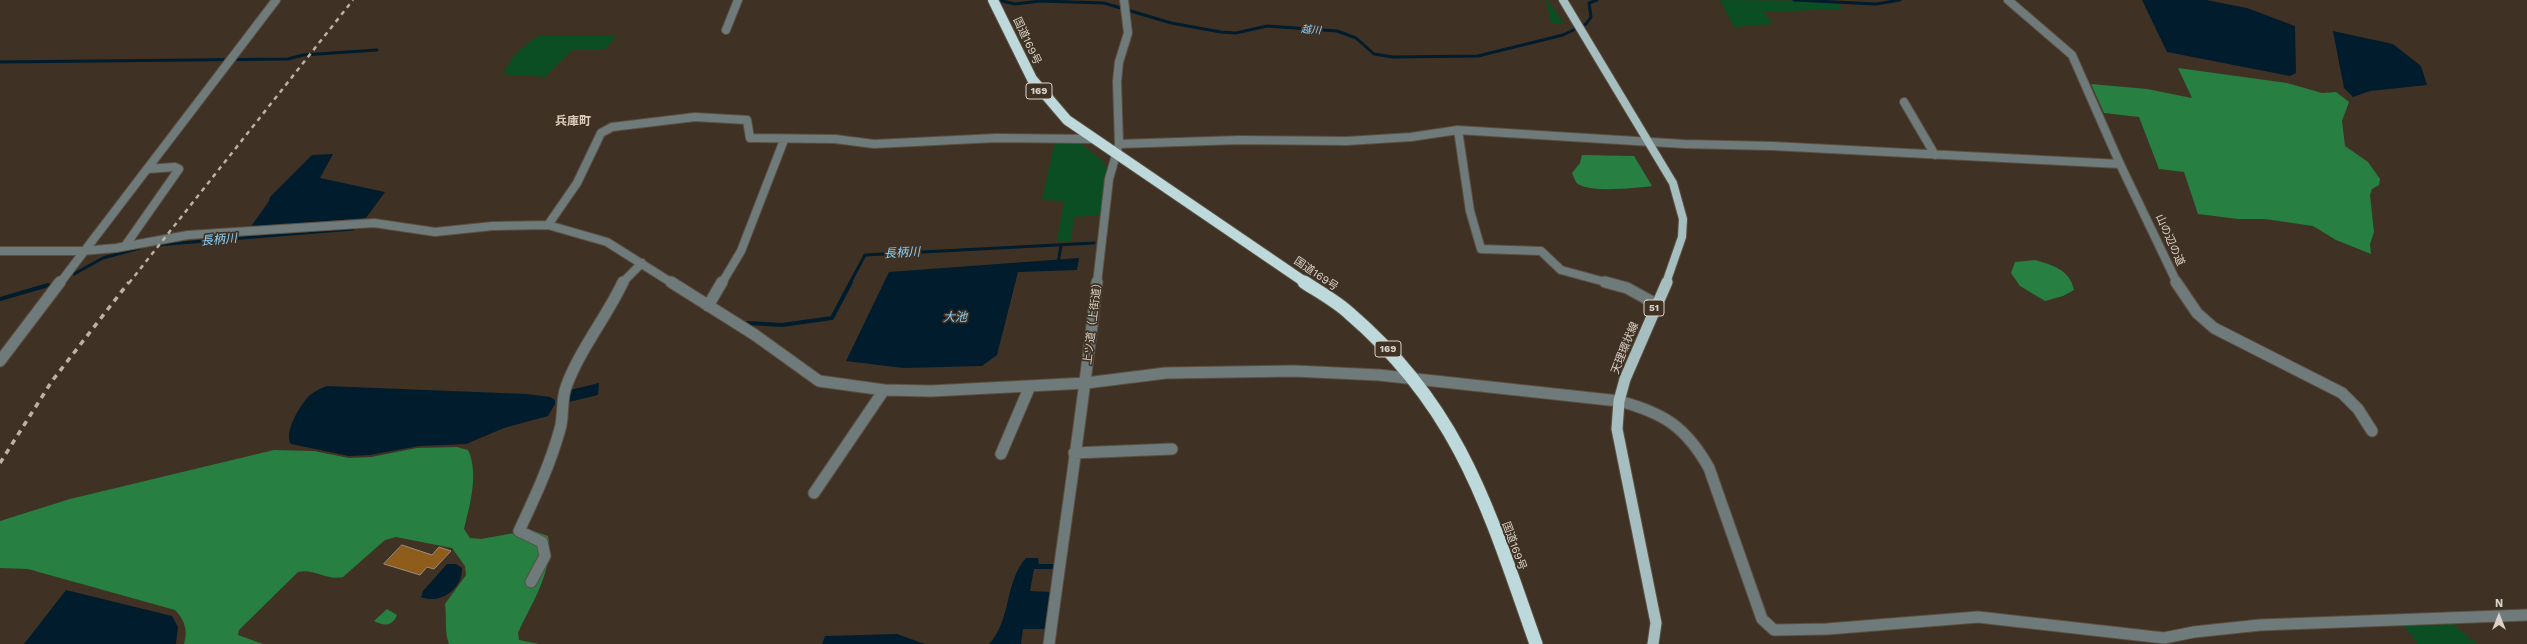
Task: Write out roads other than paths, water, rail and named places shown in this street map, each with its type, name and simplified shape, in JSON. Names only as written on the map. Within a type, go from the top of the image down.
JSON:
[{"type":"highway","name":"国道169号","points":[[993,0],[1022,64],[1047,102],[1091,139],[1118,150],[1348,312],[1384,344],[1439,412],[1456,439],[1478,484],[1536,644]]},
{"type":"main road","name":"天理環状線","points":[[1563,0],[1650,141],[1673,183],[1683,219],[1682,237],[1675,263],[1656,304],[1625,379],[1619,401],[1617,429],[1652,597],[1656,623],[1653,644]]},
{"type":"street","points":[[0,361],[43,307],[82,251],[276,0]]},
{"type":"street","points":[[726,30],[738,0]]},
{"type":"street","name":"上ツ道（上街道）","points":[[1049,644],[1074,453],[1086,383],[1109,179],[1118,150],[1116,81],[1119,62],[1128,33],[1124,0]]},
{"type":"street","name":"山の辺の道","points":[[2008,0],[2072,55],[2120,164],[2149,221],[2173,277],[2197,313],[2214,328],[2342,393],[2358,409],[2372,431]]},
{"type":"street","points":[[1904,102],[1935,154]]},
{"type":"street","points":[[548,225],[578,183],[601,133],[605,130],[695,117],[747,120],[750,138],[784,140],[835,139],[874,144],[996,138],[1091,139]]},
{"type":"street","points":[[1458,130],[1470,211],[1481,249],[1541,251],[1561,270],[1627,288],[1656,304]]},
{"type":"street","points":[[1118,150],[1239,140],[1347,140],[1411,137],[1458,130],[1684,144],[1772,146],[2120,164]]},
{"type":"street","points":[[708,306],[741,251],[784,140]]},
{"type":"street","points":[[125,246],[179,169],[175,167],[147,168]]},
{"type":"street","points":[[0,251],[82,251],[125,246],[188,235],[374,223],[435,232],[494,226],[548,225],[607,242],[755,335],[819,380],[884,390],[931,391],[1086,383],[1166,373],[1294,371],[1413,379],[1619,401],[1651,409],[1685,432],[1698,448],[1709,468],[1762,619],[1774,630],[1827,629],[1978,618],[2164,638],[2194,632],[2260,625],[2527,615]]},
{"type":"street","points":[[531,582],[545,556],[542,542],[519,531],[548,469],[561,427],[565,388],[575,364],[613,303],[623,281],[642,263]]},
{"type":"street","points":[[1001,454],[1030,386]]},
{"type":"street","points":[[814,493],[884,390]]},
{"type":"street","points":[[1074,453],[1172,449]]},
{"type":"water","points":[[2142,0],[2206,0],[2247,8],[2295,26],[2296,73],[2290,76],[2167,52]]},
{"type":"water","points":[[2333,31],[2393,44],[2421,66],[2427,85],[2370,91],[2353,97],[2344,88]]},
{"type":"water","points":[[333,154],[320,178],[385,192],[366,218],[253,227],[252,225],[269,201],[270,197],[312,155]]},
{"type":"water","name":"大池","points":[[1079,258],[1077,270],[1018,272],[997,355],[982,366],[903,368],[846,361],[889,272]]},
{"type":"water","points":[[599,383],[598,395],[569,402],[570,390]]},
{"type":"water","points":[[327,386],[526,394],[550,397],[555,400],[555,404],[548,416],[504,428],[466,444],[419,446],[370,455],[349,456],[291,444],[289,433],[294,418],[302,404],[310,395]]},
{"type":"water","points":[[1026,558],[1038,558],[1039,564],[1054,564],[1054,569],[1034,569],[1030,591],[1051,592],[1047,629],[1023,629],[1021,644],[989,644],[1001,624],[1014,578]]},
{"type":"water","points":[[447,564],[456,564],[462,568],[459,583],[454,589],[443,597],[428,599],[421,597],[423,591]]},
{"type":"water","points":[[66,590],[172,616],[178,627],[176,644],[24,644]]},
{"type":"water","points":[[897,634],[925,644],[822,644],[825,636]]},
{"type":"waterway","name":"越川","points":[[998,0],[1015,4],[1040,1],[1104,3],[1171,23],[1221,32],[1236,33],[1267,26],[1337,31],[1356,38],[1374,54],[1393,57],[1478,56],[1563,35],[1586,24],[1591,17],[1589,3],[1597,0]]},
{"type":"waterway","name":"越川","points":[[1794,0],[1876,4],[1900,0]]},
{"type":"waterway","points":[[0,62],[288,59],[303,55],[377,50]]},
{"type":"waterway","name":"長柄川","points":[[156,245],[353,229]]},
{"type":"waterway","name":"長柄川","points":[[850,283],[865,255],[1094,243]]},
{"type":"waterway","points":[[1058,264],[1061,245]]},
{"type":"waterway","name":"長柄川","points":[[74,274],[103,258],[140,248]]},
{"type":"waterway","name":"長柄川","points":[[748,323],[782,325],[832,318],[851,282]]},
{"type":"waterway","name":"長柄川","points":[[0,299],[48,285]]},
{"type":"railway","points":[[129,283],[353,0]]},
{"type":"railway","points":[[0,463],[52,381],[129,282]]},
{"type":"district","name":"兵庫町","points":[[573,121]]}]
